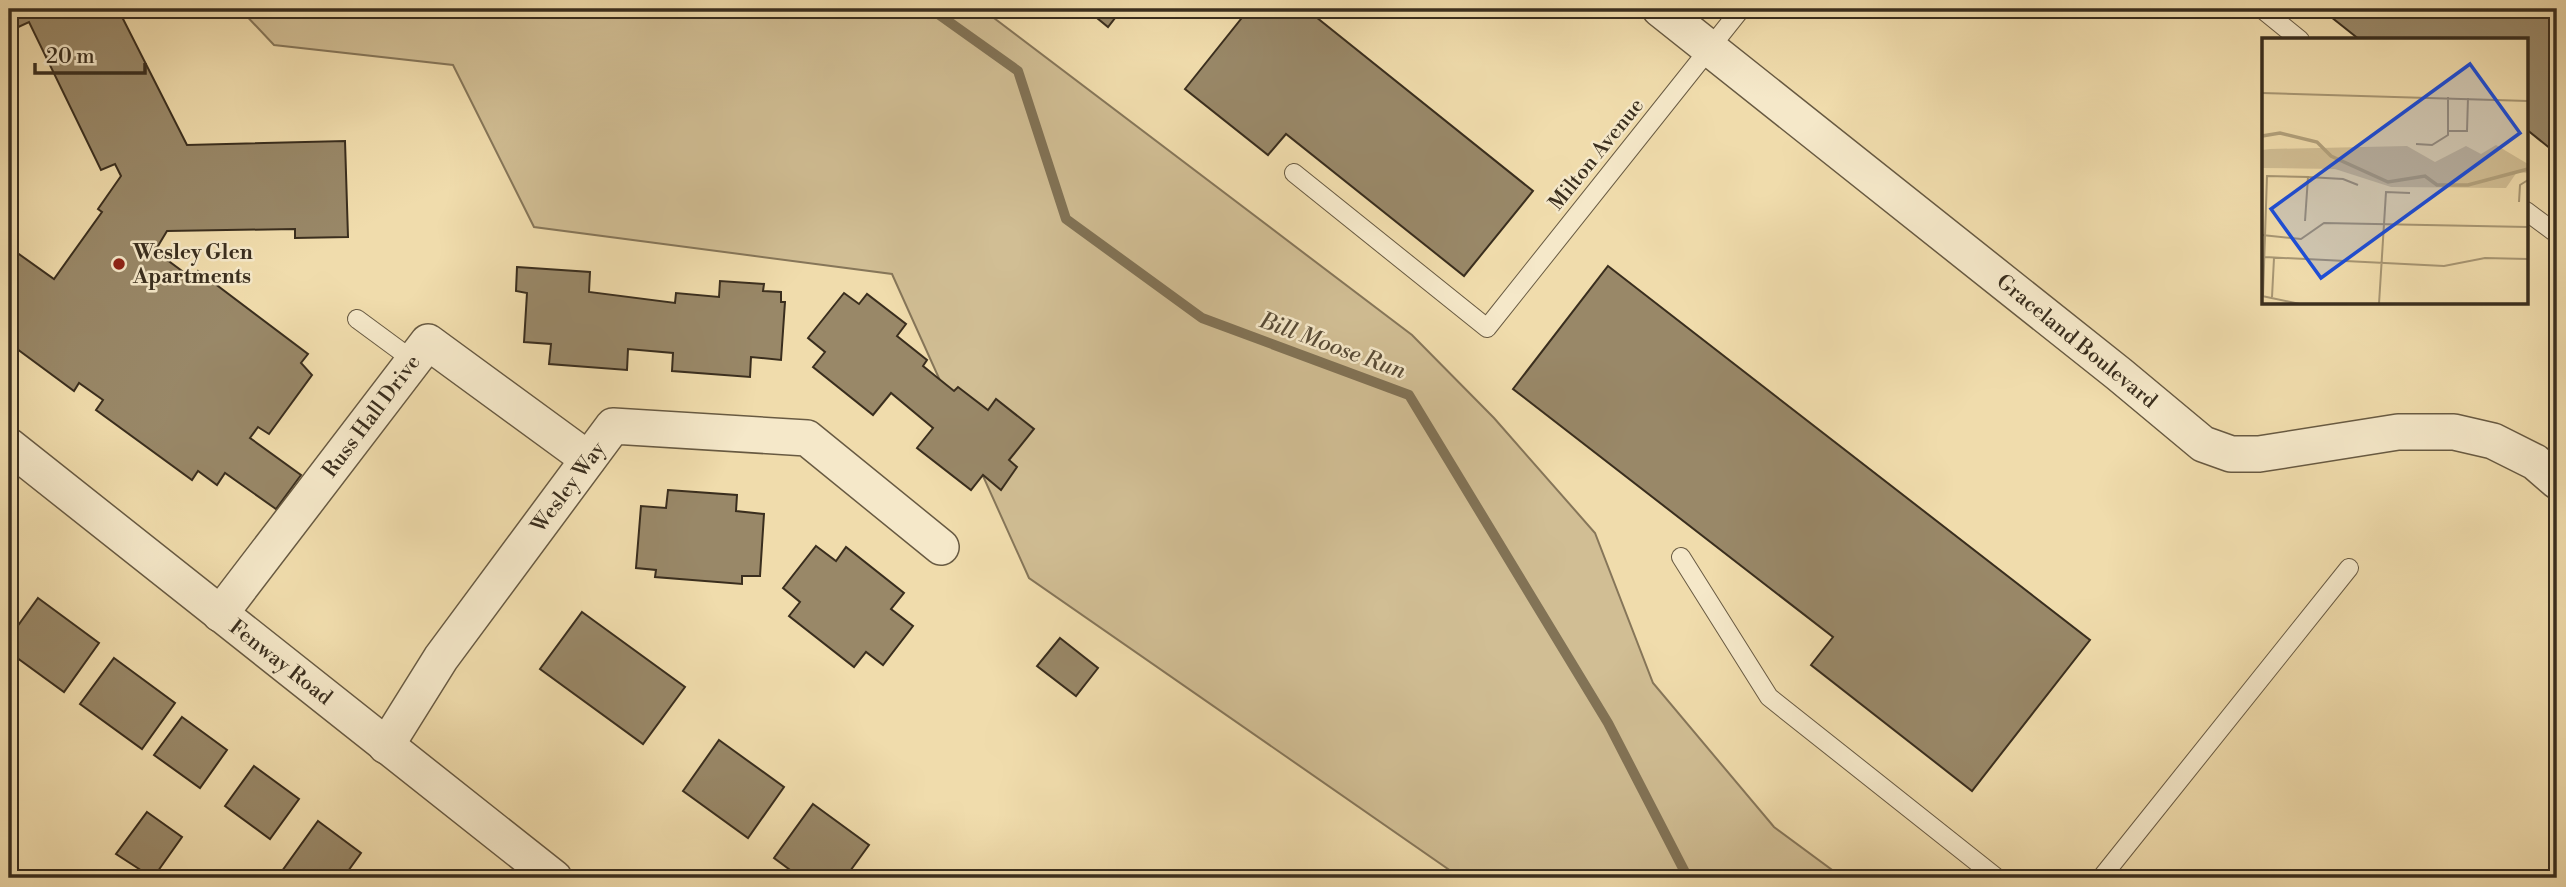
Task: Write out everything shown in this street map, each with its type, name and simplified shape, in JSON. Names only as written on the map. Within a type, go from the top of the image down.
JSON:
[{"type":"street","name":"Graceland Boulevard","points":[[1660,9],[2119,374],[2203,444],[2231,454],[2259,454],[2318,442],[2398,432],[2454,432],[2493,441],[2535,462],[2557,481]]},
{"type":"street","name":"Russ Hall Drive","points":[[220,614],[428,342],[588,459]]},
{"type":"street","name":"Wesley Way","points":[[386,746],[441,658],[613,426],[807,439],[942,547]]},
{"type":"street","name":"Fenway Road","points":[[9,446],[554,878]]},
{"type":"lane","name":"Milton Avenue","points":[[1294,173],[1487,328],[1741,9]]},
{"type":"lane","points":[[2262,9],[2298,38]]},
{"type":"lane","points":[[2528,212],[2557,234]]},
{"type":"lane","points":[[357,319],[414,361]]},
{"type":"lane","points":[[1681,557],[1769,697],[1997,878]]},
{"type":"lane","points":[[2101,878],[2349,568]]},
{"type":"shaded area","points":[[240,9],[982,9],[1412,335],[1494,418],[1595,533],[1653,683],[1774,827],[1843,878],[1461,878],[1029,578],[892,274],[534,227],[453,65],[274,45]]},
{"type":"building","name":"Wesley Glen Apartments","points":[[9,9],[118,9],[187,145],[345,141],[348,237],[295,238],[295,229],[167,231],[155,251],[193,279],[198,271],[308,354],[301,363],[312,375],[269,434],[258,427],[250,438],[301,475],[276,509],[225,473],[217,485],[198,471],[192,480],[96,410],[103,400],[79,383],[74,391],[9,343],[9,247],[54,279],[102,212],[98,209],[121,176],[115,164],[101,170],[29,22],[14,29]]},
{"type":"building","points":[[1086,9],[1122,9],[1108,27]]},
{"type":"building","points":[[1249,9],[1306,9],[1533,191],[1464,276],[1286,134],[1268,155],[1185,89]]},
{"type":"building","points":[[2321,9],[2557,9],[2557,154],[2528,131],[2528,38],[2357,38]]},
{"type":"building","points":[[1608,266],[2090,640],[1972,791],[1811,665],[1833,637],[1513,389]]},
{"type":"building","points":[[517,267],[590,272],[589,292],[675,303],[676,293],[719,297],[720,281],[764,284],[763,291],[781,292],[781,302],[785,302],[781,360],[751,357],[750,377],[672,371],[673,353],[628,349],[627,370],[549,364],[551,344],[524,342],[527,293],[516,291]]},
{"type":"building","points":[[844,293],[859,304],[867,294],[906,324],[897,336],[927,360],[923,366],[954,391],[958,387],[988,410],[996,399],[1034,429],[1009,460],[1017,467],[1001,490],[983,475],[971,490],[917,448],[933,428],[891,393],[873,415],[813,367],[825,352],[808,338]]},
{"type":"building","points":[[668,490],[737,495],[736,511],[764,514],[760,576],[742,576],[742,584],[655,577],[656,570],[636,568],[641,506],[666,508]]},
{"type":"building","points":[[816,546],[836,561],[846,547],[904,593],[891,609],[913,626],[883,665],[866,652],[854,667],[789,616],[800,602],[783,588]]},
{"type":"building","points":[[38,598],[99,643],[64,692],[9,652],[9,638]]},
{"type":"building","points":[[582,612],[685,687],[643,744],[540,669]]},
{"type":"building","points":[[1060,638],[1098,668],[1076,696],[1037,666]]},
{"type":"building","points":[[114,658],[175,703],[142,749],[80,704]]},
{"type":"building","points":[[182,717],[227,750],[200,788],[154,755]]},
{"type":"building","points":[[719,740],[784,787],[748,838],[683,791]]},
{"type":"building","points":[[254,766],[299,799],[270,839],[225,806]]},
{"type":"building","points":[[813,804],[869,845],[845,878],[801,878],[774,858]]},
{"type":"building","points":[[147,812],[182,837],[153,878],[116,854]]},
{"type":"building","points":[[318,821],[361,853],[343,878],[277,878]]},
{"type":"waterway","name":"Bill Moose Run","points":[[931,9],[1018,71],[1066,219],[1202,318],[1409,395],[1608,723],[1688,878]]},
{"type":"place","name":"Wesley Glen Apartments","points":[[119,264]]}]
